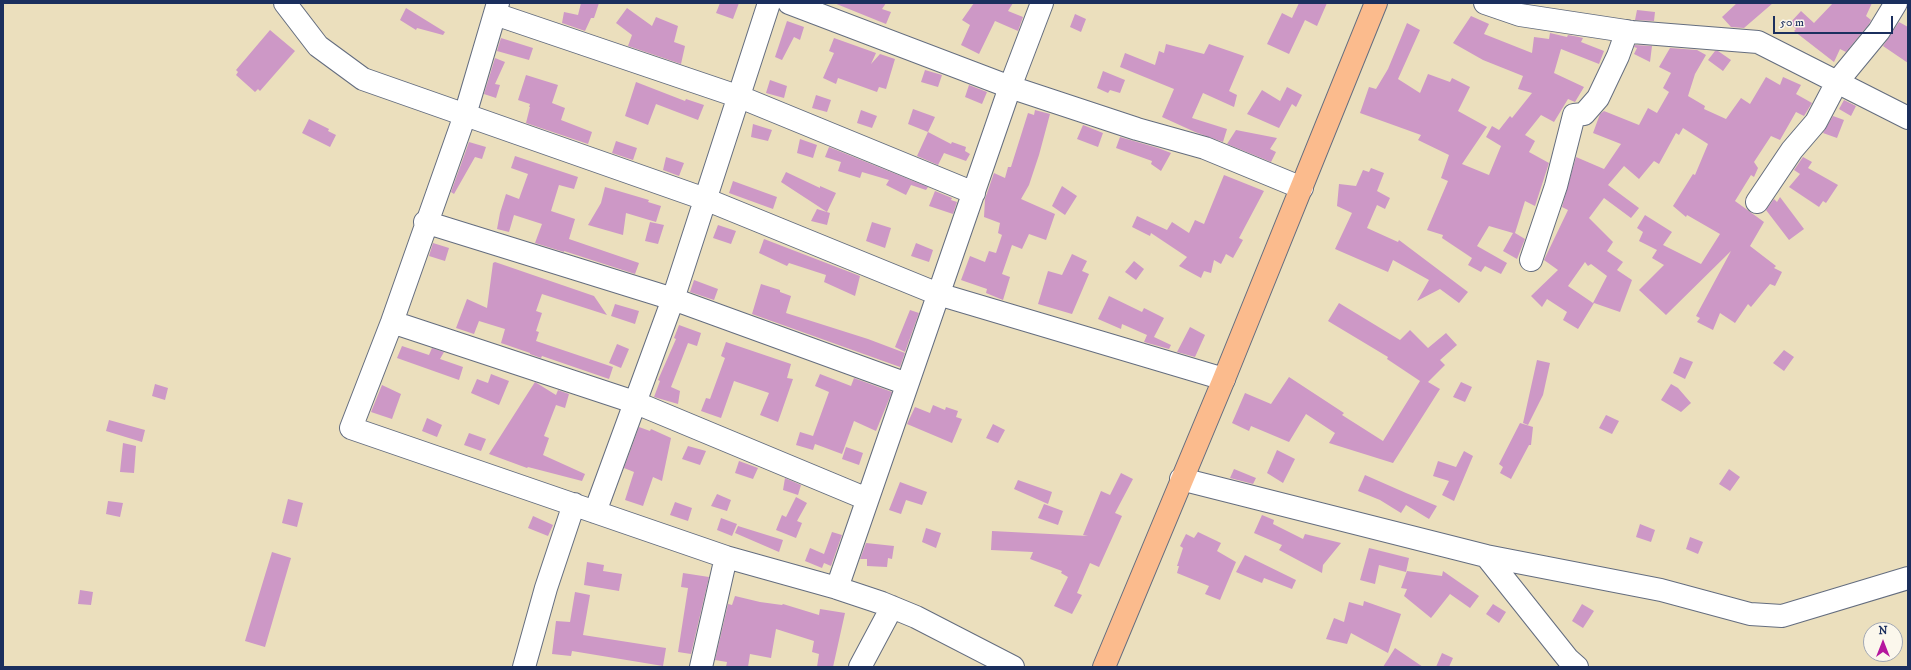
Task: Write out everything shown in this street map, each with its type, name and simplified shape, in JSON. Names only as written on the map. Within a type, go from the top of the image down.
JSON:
[{"type":"highway","points":[[1104,667],[1224,379],[1376,3]]},
{"type":"street","points":[[285,3],[318,46],[362,79],[705,199],[938,294],[1224,379]]},
{"type":"street","points":[[595,512],[634,402],[673,299],[740,97],[769,3]]},
{"type":"street","points":[[789,3],[1010,87],[1137,129],[1205,148],[1302,188]]},
{"type":"street","points":[[837,588],[1010,87],[1042,3]]},
{"type":"street","points":[[1485,3],[1520,15],[1627,31],[1758,42],[1908,118]]},
{"type":"street","points":[[1757,202],[1792,150],[1816,122],[1837,82],[1879,30],[1896,3]]},
{"type":"street","points":[[974,192],[740,97],[497,8],[465,115],[425,222],[392,322],[351,428],[726,557],[837,588],[892,607],[923,620],[1013,667]]},
{"type":"street","points":[[1531,260],[1556,186],[1574,115],[1584,114],[1598,98],[1618,56],[1627,31]]},
{"type":"street","points":[[425,222],[673,299],[907,384]]},
{"type":"street","points":[[392,322],[634,402],[867,499]]},
{"type":"street","points":[[1181,480],[1486,556],[1661,590],[1750,614],[1782,616],[1908,578]]},
{"type":"street","points":[[524,667],[546,588],[574,504]]},
{"type":"street","points":[[1486,556],[1568,659],[1577,667]]},
{"type":"street","points":[[701,667],[726,557]]},
{"type":"street","points":[[860,667],[871,649],[892,607]]},
{"type":"building","points":[[581,3],[599,3],[594,18],[591,18],[585,31],[562,23],[564,12],[578,15]]},
{"type":"building","points":[[720,3],[739,3],[733,19],[716,13]]},
{"type":"building","points":[[834,3],[886,3],[882,9],[891,12],[886,24]]},
{"type":"building","points":[[974,3],[1013,3],[1008,11],[1023,17],[1018,31],[995,21],[979,54],[961,45],[970,25],[962,20]]},
{"type":"building","points":[[1299,3],[1327,3],[1317,26],[1305,20],[1289,54],[1267,44],[1282,13],[1292,18]]},
{"type":"building","points":[[1737,3],[1773,3],[1744,28],[1731,27],[1722,17]]},
{"type":"building","points":[[1833,3],[1872,3],[1866,16],[1871,20],[1869,24],[1846,52],[1840,49],[1834,62],[1794,31],[1796,29],[1790,23],[1801,11],[1814,23]]},
{"type":"building","points":[[406,8],[445,32],[443,35],[417,28],[416,30],[400,20]]},
{"type":"building","points":[[627,8],[652,26],[656,17],[678,26],[674,42],[685,46],[681,64],[628,46],[632,35],[616,23]]},
{"type":"building","points":[[1637,10],[1655,12],[1654,21],[1635,20]]},
{"type":"building","points":[[1075,14],[1086,19],[1081,32],[1070,27]]},
{"type":"building","points":[[1471,16],[1489,24],[1484,34],[1532,53],[1534,37],[1549,39],[1550,33],[1567,37],[1568,35],[1583,38],[1581,42],[1604,51],[1599,64],[1561,49],[1554,73],[1584,87],[1575,102],[1568,99],[1554,122],[1541,115],[1525,135],[1535,141],[1529,152],[1549,163],[1535,206],[1525,201],[1515,233],[1525,239],[1517,259],[1503,251],[1513,233],[1489,226],[1477,246],[1507,263],[1501,274],[1485,266],[1481,272],[1468,265],[1472,258],[1442,238],[1443,235],[1427,230],[1448,181],[1441,178],[1449,155],[1418,140],[1421,135],[1360,113],[1369,87],[1376,89],[1388,69],[1407,23],[1420,30],[1398,79],[1420,93],[1428,74],[1450,82],[1452,78],[1470,87],[1458,111],[1487,127],[1462,164],[1489,175],[1501,146],[1486,137],[1492,126],[1499,130],[1510,116],[1512,118],[1532,93],[1518,89],[1523,76],[1483,60],[1453,43]]},
{"type":"building","points":[[787,21],[804,27],[800,40],[794,37],[782,60],[775,57]]},
{"type":"building","points":[[1899,22],[1908,27],[1908,63],[1883,46]]},
{"type":"building","points":[[270,30],[295,51],[260,91],[258,89],[255,92],[236,75],[238,72],[236,70]]},
{"type":"building","points":[[501,38],[533,48],[529,60],[497,51]]},
{"type":"building","points":[[834,38],[876,53],[871,64],[880,54],[895,59],[886,89],[879,87],[877,92],[838,78],[836,84],[823,78],[834,53],[829,51]]},
{"type":"building","points":[[1166,44],[1204,54],[1209,44],[1244,56],[1229,91],[1237,95],[1234,107],[1203,93],[1192,118],[1227,129],[1223,142],[1195,132],[1162,117],[1174,89],[1120,67],[1125,53],[1155,65],[1159,51],[1164,53]]},
{"type":"building","points":[[1635,45],[1652,46],[1650,62],[1634,54],[1637,48],[1634,47]]},
{"type":"building","points":[[1670,48],[1697,50],[1706,55],[1695,74],[1688,96],[1705,106],[1704,109],[1726,119],[1741,98],[1750,104],[1766,77],[1780,85],[1783,77],[1801,85],[1796,94],[1812,103],[1804,116],[1796,112],[1780,140],[1771,136],[1754,162],[1758,168],[1754,177],[1751,175],[1735,201],[1764,222],[1750,246],[1776,266],[1774,268],[1782,272],[1775,286],[1770,284],[1751,307],[1748,304],[1735,323],[1720,313],[1713,330],[1697,322],[1700,318],[1696,316],[1731,251],[1666,315],[1639,290],[1664,265],[1652,258],[1657,250],[1639,241],[1643,232],[1637,228],[1645,215],[1672,232],[1663,245],[1701,264],[1720,234],[1687,215],[1686,217],[1673,206],[1693,174],[1695,175],[1708,144],[1683,128],[1679,135],[1676,133],[1659,164],[1654,161],[1639,179],[1624,166],[1608,185],[1639,208],[1631,218],[1604,198],[1589,218],[1613,242],[1607,251],[1623,262],[1617,270],[1632,280],[1620,312],[1594,303],[1578,329],[1563,320],[1567,312],[1547,299],[1542,307],[1531,296],[1558,270],[1544,260],[1568,210],[1562,207],[1576,157],[1604,169],[1621,144],[1593,133],[1600,114],[1604,111],[1639,125],[1648,108],[1657,113],[1669,92],[1663,88],[1671,73],[1659,67]],"holes":[[[1585,262],[1588,266],[1591,264],[1607,276],[1593,303],[1568,286]]]},
{"type":"building","points":[[1715,51],[1718,51],[1731,60],[1723,71],[1708,60]]},
{"type":"building","points":[[495,58],[505,62],[495,84],[500,85],[496,98],[484,94]]},
{"type":"building","points":[[925,70],[942,75],[938,87],[921,82]]},
{"type":"building","points":[[1103,71],[1125,80],[1120,93],[1110,90],[1108,93],[1097,88]]},
{"type":"building","points":[[526,75],[558,85],[552,103],[565,108],[561,120],[592,132],[588,144],[526,123],[530,104],[518,100]]},
{"type":"building","points":[[770,80],[787,86],[784,98],[766,93]]},
{"type":"building","points":[[636,82],[685,101],[686,99],[704,105],[698,120],[656,104],[648,125],[625,116]]},
{"type":"building","points":[[969,85],[987,92],[982,104],[965,97]]},
{"type":"building","points":[[1287,87],[1302,95],[1296,107],[1292,104],[1279,128],[1247,114],[1262,90],[1280,101]]},
{"type":"building","points":[[816,95],[831,100],[827,112],[812,108]]},
{"type":"building","points":[[1844,100],[1856,106],[1851,116],[1839,109]]},
{"type":"building","points":[[913,109],[935,117],[928,132],[908,124]]},
{"type":"building","points":[[861,110],[877,116],[872,128],[857,123]]},
{"type":"building","points":[[1035,110],[1050,114],[1029,185],[1021,199],[1055,214],[1046,240],[1029,234],[1022,249],[1012,245],[1002,274],[1010,277],[1003,300],[986,293],[987,289],[961,280],[970,256],[985,262],[989,251],[996,253],[1002,235],[998,233],[1000,223],[984,217],[985,199],[994,173],[1005,178],[1008,167],[1011,167],[1028,113],[1034,115]]},
{"type":"building","points":[[1833,116],[1844,120],[1837,138],[1823,133]]},
{"type":"building","points":[[309,119],[329,129],[328,131],[336,135],[330,147],[302,133]]},
{"type":"building","points":[[753,124],[772,130],[768,141],[751,137]]},
{"type":"building","points":[[1083,125],[1103,133],[1098,147],[1077,139]]},
{"type":"building","points":[[1236,130],[1277,138],[1270,149],[1276,152],[1271,162],[1227,144]]},
{"type":"building","points":[[928,132],[951,144],[952,142],[966,147],[965,151],[970,154],[966,161],[944,153],[938,165],[917,156]]},
{"type":"building","points":[[1120,137],[1171,153],[1161,171],[1151,164],[1152,161],[1116,148]]},
{"type":"building","points":[[800,139],[817,145],[813,158],[797,153]]},
{"type":"building","points":[[616,141],[637,148],[633,160],[612,153]]},
{"type":"building","points":[[469,142],[486,147],[482,159],[475,157],[454,194],[451,192]]},
{"type":"building","points":[[829,147],[928,187],[926,190],[911,185],[906,195],[886,185],[889,180],[862,172],[860,178],[838,171],[841,162],[825,157]]},
{"type":"building","points":[[515,156],[578,177],[574,189],[559,185],[551,211],[575,219],[569,239],[639,263],[635,274],[535,243],[542,224],[514,215],[509,232],[497,229],[506,194],[519,199],[528,174],[511,168]]},
{"type":"building","points":[[666,157],[684,163],[679,176],[663,170]]},
{"type":"building","points":[[1803,157],[1812,162],[1808,168],[1838,185],[1826,203],[1823,201],[1819,207],[1789,187],[1800,174],[1794,170]]},
{"type":"building","points":[[1371,168],[1384,173],[1377,191],[1390,198],[1385,209],[1377,205],[1367,228],[1398,242],[1399,240],[1468,292],[1459,303],[1440,289],[1417,301],[1429,280],[1393,260],[1388,272],[1335,249],[1352,213],[1337,206],[1339,184],[1356,186],[1363,170],[1369,172]]},
{"type":"building","points":[[786,172],[820,188],[820,186],[836,193],[827,212],[781,182]]},
{"type":"building","points":[[1224,175],[1264,191],[1239,238],[1243,240],[1233,258],[1226,254],[1221,264],[1214,260],[1211,273],[1204,271],[1201,278],[1179,266],[1187,257],[1151,233],[1150,236],[1132,227],[1137,216],[1167,230],[1172,222],[1189,233],[1195,220],[1204,224]]},
{"type":"building","points":[[733,181],[777,197],[773,209],[729,193]]},
{"type":"building","points":[[1062,186],[1077,196],[1065,215],[1052,206]]},
{"type":"building","points":[[605,187],[649,200],[648,202],[661,206],[656,222],[626,213],[623,235],[588,225],[601,203]]},
{"type":"building","points":[[935,191],[952,198],[951,200],[957,202],[953,214],[929,206]]},
{"type":"building","points":[[1780,197],[1804,229],[1789,240],[1766,210],[1774,199],[1777,202]]},
{"type":"building","points":[[817,209],[830,213],[827,225],[811,221]]},
{"type":"building","points":[[650,222],[664,225],[658,244],[645,241]]},
{"type":"building","points":[[872,222],[891,228],[885,248],[866,241]]},
{"type":"building","points":[[718,225],[736,231],[731,244],[713,238]]},
{"type":"building","points":[[764,239],[860,276],[855,296],[824,282],[826,275],[789,263],[787,266],[759,253]]},
{"type":"building","points":[[433,243],[449,248],[445,261],[429,256]]},
{"type":"building","points":[[916,243],[933,250],[929,262],[911,256]]},
{"type":"building","points":[[1072,254],[1087,261],[1082,271],[1089,274],[1072,314],[1038,304],[1048,271],[1062,275]]},
{"type":"building","points":[[1134,261],[1144,269],[1136,280],[1125,272]]},
{"type":"building","points":[[495,262],[594,296],[607,315],[542,294],[536,311],[542,313],[536,331],[539,332],[536,341],[613,367],[609,379],[542,356],[541,358],[501,343],[505,329],[479,321],[474,334],[456,328],[467,299],[487,308],[493,263]]},
{"type":"building","points":[[694,280],[718,289],[714,300],[690,292]]},
{"type":"building","points":[[761,284],[780,290],[780,292],[791,296],[786,313],[868,339],[905,353],[900,367],[752,314]]},
{"type":"building","points":[[1109,296],[1142,312],[1144,308],[1164,318],[1154,337],[1171,345],[1169,349],[1144,342],[1147,335],[1122,324],[1121,329],[1098,319]]},
{"type":"building","points":[[1339,303],[1400,340],[1410,330],[1428,348],[1446,333],[1457,345],[1440,360],[1445,365],[1428,382],[1440,389],[1393,463],[1329,443],[1335,433],[1306,414],[1289,442],[1251,426],[1249,431],[1232,423],[1245,393],[1271,404],[1289,377],[1344,413],[1342,415],[1383,441],[1420,381],[1387,359],[1388,357],[1328,321]]},
{"type":"building","points":[[615,304],[639,311],[635,324],[611,316]]},
{"type":"building","points":[[910,310],[919,313],[905,352],[895,347]]},
{"type":"building","points":[[679,325],[701,333],[697,346],[688,343],[671,387],[680,391],[678,404],[654,397],[660,381],[658,380],[676,339],[674,338]]},
{"type":"building","points":[[1190,327],[1205,335],[1195,357],[1177,352]]},
{"type":"building","points":[[726,342],[791,364],[787,378],[793,379],[778,422],[760,415],[769,393],[734,381],[721,418],[701,411],[706,398],[710,399],[725,358],[721,356]]},
{"type":"building","points":[[617,344],[629,349],[621,368],[609,363]]},
{"type":"building","points":[[402,346],[429,355],[432,348],[444,352],[440,359],[463,367],[459,380],[397,358]]},
{"type":"building","points":[[1784,350],[1794,357],[1784,371],[1773,363]]},
{"type":"building","points":[[1680,357],[1693,362],[1685,379],[1673,373]]},
{"type":"building","points":[[1537,360],[1550,363],[1543,395],[1528,425],[1523,423]]},
{"type":"building","points":[[491,374],[509,381],[499,405],[471,393],[477,379],[488,383]]},
{"type":"building","points":[[820,374],[851,386],[854,378],[892,392],[876,431],[854,421],[842,454],[815,444],[813,450],[796,445],[800,432],[813,436],[829,392],[815,386]]},
{"type":"building","points":[[535,382],[556,395],[558,390],[569,394],[565,408],[556,405],[544,436],[549,438],[543,455],[585,474],[582,481],[528,467],[527,468],[489,454]]},
{"type":"building","points":[[1461,382],[1472,387],[1465,402],[1453,397]]},
{"type":"building","points":[[155,384],[168,388],[165,400],[152,396]]},
{"type":"building","points":[[1671,384],[1678,388],[1691,403],[1681,412],[1661,400]]},
{"type":"building","points":[[382,385],[401,394],[392,419],[371,412]]},
{"type":"building","points":[[933,405],[945,410],[946,407],[958,411],[956,417],[962,419],[952,443],[907,424],[915,407],[930,413]]},
{"type":"building","points":[[1606,415],[1619,421],[1612,434],[1599,428]]},
{"type":"building","points":[[427,418],[442,425],[437,437],[422,431]]},
{"type":"building","points":[[109,420],[145,430],[142,442],[106,431]]},
{"type":"building","points":[[1520,423],[1533,427],[1531,445],[1529,445],[1511,479],[1500,473],[1503,467],[1499,464]]},
{"type":"building","points":[[993,424],[1005,430],[998,443],[986,438]]},
{"type":"building","points":[[639,427],[650,431],[651,429],[671,438],[662,481],[653,477],[643,506],[625,500],[634,472],[624,468]]},
{"type":"building","points":[[469,433],[486,439],[481,451],[464,445]]},
{"type":"building","points":[[123,443],[136,446],[134,473],[120,472]]},
{"type":"building","points":[[688,446],[706,451],[700,465],[682,459]]},
{"type":"building","points":[[846,447],[863,453],[859,465],[842,459]]},
{"type":"building","points":[[1277,450],[1295,459],[1283,483],[1267,473]]},
{"type":"building","points":[[1464,451],[1473,456],[1454,501],[1442,495],[1449,481],[1433,476],[1438,461],[1456,467]]},
{"type":"building","points":[[739,461],[758,468],[753,479],[735,473]]},
{"type":"building","points":[[1234,469],[1256,478],[1253,484],[1230,478]]},
{"type":"building","points":[[1729,469],[1740,477],[1730,491],[1719,484]]},
{"type":"building","points":[[1121,473],[1133,479],[1115,513],[1122,516],[1099,567],[1090,563],[1077,593],[1082,595],[1072,614],[1054,606],[1068,577],[1061,573],[1062,571],[1030,559],[1033,552],[991,550],[992,531],[1088,536],[1083,535],[1101,491],[1110,495]]},
{"type":"building","points":[[1365,475],[1437,506],[1429,519],[1406,505],[1401,513],[1380,500],[1358,491]]},
{"type":"building","points":[[785,478],[801,485],[798,495],[783,490]]},
{"type":"building","points":[[1018,480],[1052,492],[1048,504],[1014,489]]},
{"type":"building","points":[[900,482],[927,492],[922,505],[906,500],[901,514],[889,510]]},
{"type":"building","points":[[717,494],[731,500],[727,511],[711,506]]},
{"type":"building","points":[[796,497],[807,503],[797,521],[802,523],[796,538],[776,530],[782,515],[786,517]]},
{"type":"building","points":[[288,499],[303,503],[297,527],[282,523]]},
{"type":"building","points":[[108,501],[123,503],[120,517],[106,514]]},
{"type":"building","points":[[675,502],[692,508],[688,521],[670,515]]},
{"type":"building","points":[[1044,504],[1063,511],[1058,525],[1038,518]]},
{"type":"building","points":[[1262,515],[1274,520],[1273,524],[1303,539],[1305,534],[1341,543],[1323,565],[1322,573],[1279,550],[1282,545],[1254,533]]},
{"type":"building","points":[[533,516],[553,525],[548,536],[528,528]]},
{"type":"building","points":[[721,518],[737,524],[732,536],[717,530]]},
{"type":"building","points":[[1640,524],[1655,530],[1651,542],[1636,537]]},
{"type":"building","points":[[738,526],[783,540],[779,552],[735,533]]},
{"type":"building","points":[[926,528],[941,533],[936,548],[922,542]]},
{"type":"building","points":[[832,532],[842,535],[831,566],[824,563],[822,568],[805,561],[810,548],[824,554]]},
{"type":"building","points":[[1198,532],[1221,543],[1217,551],[1236,562],[1220,600],[1205,594],[1209,586],[1177,573],[1179,566],[1177,566],[1183,548],[1180,546],[1186,534],[1194,538]]},
{"type":"building","points":[[1690,537],[1703,542],[1698,554],[1686,549]]},
{"type":"building","points":[[866,543],[894,546],[892,559],[888,558],[887,567],[867,566],[867,559],[860,559]]},
{"type":"building","points":[[1369,548],[1409,558],[1406,572],[1379,565],[1375,584],[1360,580]]},
{"type":"building","points":[[272,552],[291,558],[265,647],[245,641]]},
{"type":"building","points":[[1245,555],[1296,580],[1292,589],[1264,578],[1262,583],[1236,572]]},
{"type":"building","points":[[587,562],[604,565],[603,571],[622,574],[619,591],[584,585]]},
{"type":"building","points":[[1407,571],[1442,576],[1443,571],[1479,596],[1470,608],[1450,594],[1431,618],[1404,596],[1407,589],[1401,588]]},
{"type":"building","points":[[683,573],[709,577],[691,654],[678,652],[688,588],[681,587]]},
{"type":"building","points":[[80,590],[93,592],[91,605],[78,604]]},
{"type":"building","points":[[575,592],[590,595],[583,635],[666,648],[663,666],[572,651],[571,656],[552,654],[556,621],[570,622]]},
{"type":"building","points":[[735,596],[760,602],[783,604],[819,615],[820,609],[845,613],[833,667],[817,667],[819,654],[812,652],[814,641],[776,629],[771,658],[750,654],[748,667],[726,667],[727,662],[715,660],[728,604],[732,605]]},
{"type":"building","points":[[1364,601],[1401,614],[1388,653],[1351,633],[1347,644],[1326,639],[1334,618],[1344,622],[1349,602],[1363,606]]},
{"type":"building","points":[[1493,604],[1506,612],[1499,623],[1486,614]]},
{"type":"building","points":[[1582,604],[1594,611],[1583,628],[1572,621]]},
{"type":"building","points":[[1395,648],[1423,667],[1383,667]]},
{"type":"building","points":[[1442,653],[1453,658],[1449,667],[1436,667]]}]
